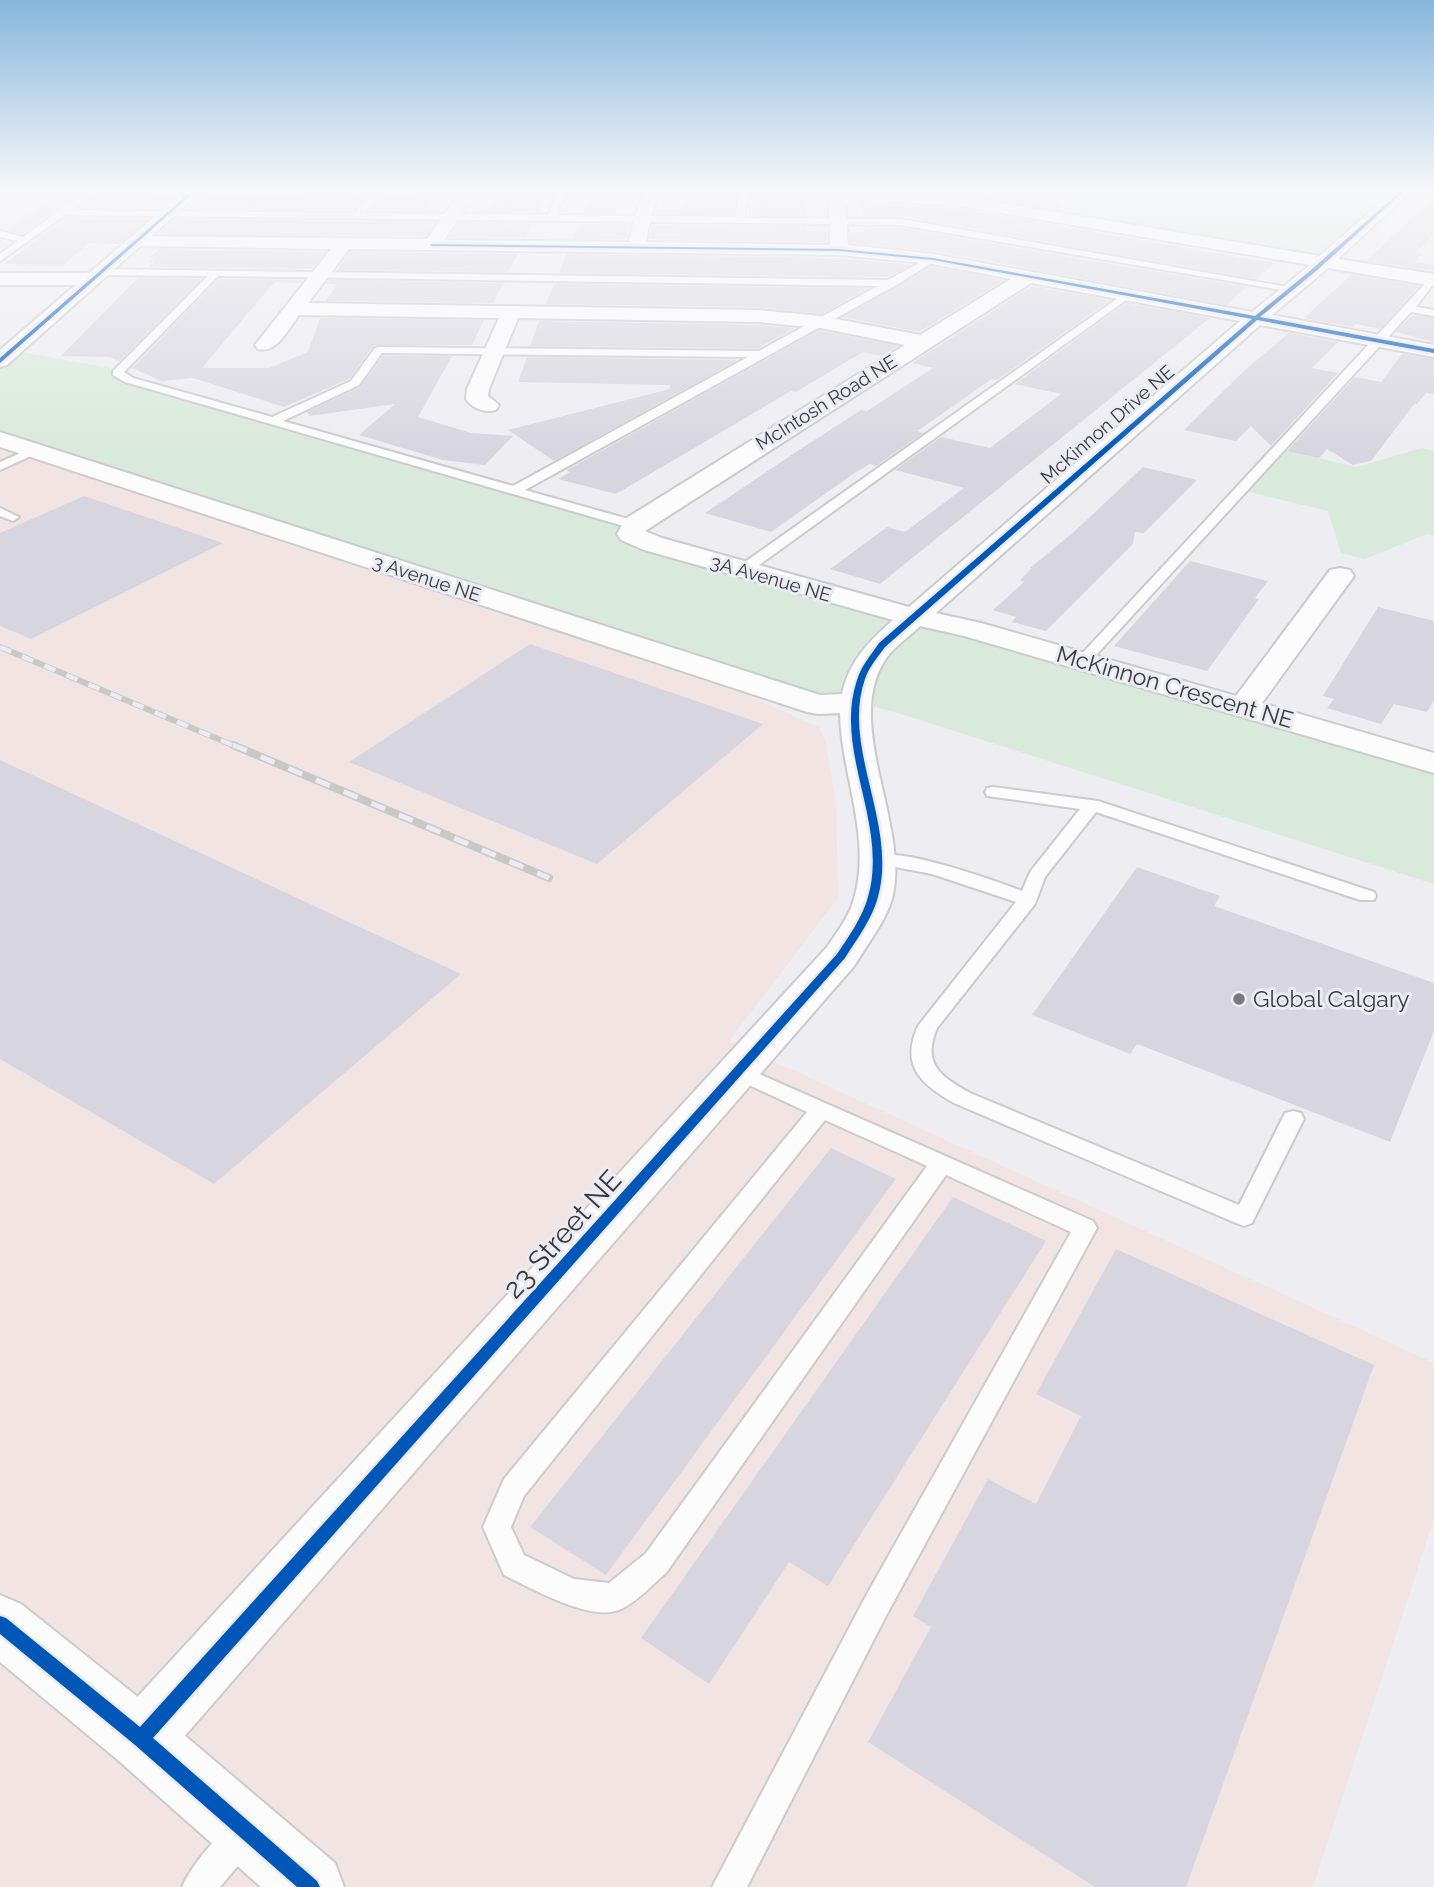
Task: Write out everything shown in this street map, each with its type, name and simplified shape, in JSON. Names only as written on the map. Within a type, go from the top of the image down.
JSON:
[{"type":"street","points":[[0,279],[46,277]]},
{"type":"street","points":[[0,361],[93,277]]},
{"type":"street","points":[[265,345],[316,277]]},
{"type":"street","points":[[1027,277],[1434,351]]},
{"type":"street","name":"McIntosh Road NE","points":[[632,529],[1027,277]]},
{"type":"street","name":"McKinnon Drive NE","points":[[857,703],[860,681],[882,645],[1306,277]]},
{"type":"street","points":[[292,309],[758,316],[821,322],[922,342]]},
{"type":"street","points":[[488,405],[477,399],[478,389],[511,312]]},
{"type":"street","name":"3 Avenue NE","points":[[0,439],[818,705],[857,703]]},
{"type":"street","name":"3A Avenue NE","points":[[632,529],[653,544],[867,606],[914,616]]},
{"type":"street","points":[[1244,706],[1340,576]]},
{"type":"street","name":"McKinnon Crescent NE","points":[[914,616],[1244,706],[1434,763]]},
{"type":"street","name":"23 Street NE","points":[[141,1740],[841,956],[858,930],[874,896],[879,859],[877,825],[856,733],[857,703]]},
{"type":"street","points":[[0,1624],[141,1740],[312,1887]]},
{"type":"lane","points":[[212,277],[117,373],[129,380],[516,490],[632,529]]},
{"type":"lane","points":[[466,277],[893,283]]},
{"type":"lane","points":[[516,490],[903,277]]},
{"type":"lane","points":[[1225,277],[1294,289]]},
{"type":"lane","points":[[1083,661],[1409,309],[1433,279]]},
{"type":"lane","points":[[743,570],[1128,295]]},
{"type":"lane","points":[[1409,309],[1434,313]]},
{"type":"lane","points":[[273,421],[355,383],[379,350],[760,355]]},
{"type":"lane","points":[[0,466],[36,451]]},
{"type":"lane","points":[[993,792],[1092,805],[1367,896]]},
{"type":"lane","points":[[1092,805],[1036,876],[1028,900],[928,1026],[919,1042],[920,1060],[934,1083],[962,1098],[1244,1217],[1293,1119]]},
{"type":"lane","points":[[879,859],[916,863],[962,875],[1028,900]]},
{"type":"lane","points":[[729,1887],[877,1604],[1085,1228],[739,1072]]},
{"type":"lane","points":[[821,1109],[514,1488],[497,1527],[514,1565],[572,1593],[614,1598],[656,1563],[942,1163]]},
{"type":"lane","points":[[199,1887],[246,1830]]},
{"type":"shaded area","points":[[0,439],[641,648],[819,727],[825,739],[836,804],[838,898],[729,1041],[1434,1363],[1434,1519],[1313,1887],[0,1887]]},
{"type":"green space","points":[[0,348],[121,370],[117,373],[634,525],[630,534],[1434,763],[1434,884],[895,712],[857,703],[818,705],[0,439]]},
{"type":"green space","points":[[1422,448],[1434,451],[1434,535],[1427,534],[1365,559],[1341,553],[1328,511],[1241,490],[1279,449],[1357,467]]},
{"type":"building","points":[[912,277],[989,277],[1004,280],[919,332],[843,317]]},
{"type":"building","points":[[1074,277],[1189,277],[1247,287],[1226,305]]},
{"type":"building","points":[[1349,277],[1419,286],[1380,329],[1304,318]]},
{"type":"building","points":[[138,278],[202,279],[119,361],[110,357],[61,356]]},
{"type":"building","points":[[219,279],[303,280],[301,283],[276,282],[271,286],[202,368],[269,368],[308,352],[320,318],[484,320],[472,345],[374,345],[349,379],[284,407],[193,378],[162,381],[132,368]]},
{"type":"building","points":[[329,280],[503,283],[493,303],[326,301],[337,284],[326,284]]},
{"type":"building","points":[[554,284],[868,288],[822,314],[758,307],[546,304]]},
{"type":"building","points":[[1032,286],[1110,300],[997,380],[992,379],[917,431],[923,433],[876,466],[870,464],[856,472],[771,532],[705,513],[861,410],[867,411],[933,368],[912,363]]},
{"type":"building","points":[[1126,303],[1210,318],[880,584],[830,569],[887,527],[905,532],[964,488],[895,470],[941,437],[990,448],[1061,394],[1015,384]]},
{"type":"building","points":[[1412,315],[1434,318],[1434,342],[1396,332]]},
{"type":"building","points":[[539,321],[795,328],[758,348],[530,346]]},
{"type":"building","points":[[819,330],[898,346],[882,356],[863,352],[616,494],[558,479],[570,472],[567,470]]},
{"type":"building","points":[[1289,333],[1338,342],[1312,368],[1338,373],[1271,446],[1251,426],[1236,441],[1184,430],[1246,369]]},
{"type":"building","points":[[1402,354],[1434,359],[1434,394],[1426,393],[1415,403],[1371,461],[1353,465],[1327,449],[1319,458],[1287,451],[1355,377],[1381,382]]},
{"type":"building","points":[[383,356],[452,356],[418,417],[471,433],[513,436],[485,465],[443,460],[359,435],[395,404],[309,416],[307,412],[360,387]]},
{"type":"building","points":[[527,357],[738,360],[554,461],[508,430],[670,389],[670,385],[518,382]]},
{"type":"building","points":[[1143,467],[1197,480],[1144,533],[1135,532],[1133,544],[1046,631],[1012,622],[1016,617],[993,610],[1024,582],[1020,580],[1030,568],[1076,530]]},
{"type":"building","points":[[84,496],[223,543],[31,639],[0,626],[0,533]]},
{"type":"building","points":[[1190,561],[1268,581],[1255,598],[1259,599],[1207,671],[1114,646]]},
{"type":"building","points":[[1378,607],[1434,621],[1434,700],[1427,712],[1394,704],[1381,724],[1327,708],[1334,699],[1323,696]]},
{"type":"building","points":[[530,644],[763,724],[597,864],[349,762]]},
{"type":"building","points":[[0,760],[461,974],[214,1184],[0,1059]]},
{"type":"building","name":"Global Calgary","points":[[1137,867],[1220,896],[1214,906],[1434,983],[1434,1031],[1390,1142],[1137,1044],[1130,1054],[1032,1015]]},
{"type":"building","points":[[831,1148],[896,1179],[606,1575],[530,1527]]},
{"type":"building","points":[[953,1197],[1046,1241],[828,1586],[789,1562],[709,1684],[641,1638]]},
{"type":"building","points":[[1116,1249],[1374,1365],[1186,1887],[1095,1887],[868,1742],[931,1627],[913,1616],[988,1479],[1036,1504],[1081,1416],[1036,1394]]},
{"type":"railway","points":[[0,647],[237,747]]},
{"type":"railway","points":[[233,745],[549,878]]},
{"type":"cycle path","points":[[0,361],[96,277]]},
{"type":"cycle path","points":[[1031,277],[1434,351]]},
{"type":"cycle path","points":[[141,1739],[841,956],[871,903],[878,867],[873,814],[856,734],[856,708],[862,677],[882,645],[1306,277]]},
{"type":"cycle path","points":[[0,1624],[141,1739],[311,1887]]},
{"type":"place","name":"Global Calgary","points":[[1239,999]]}]
